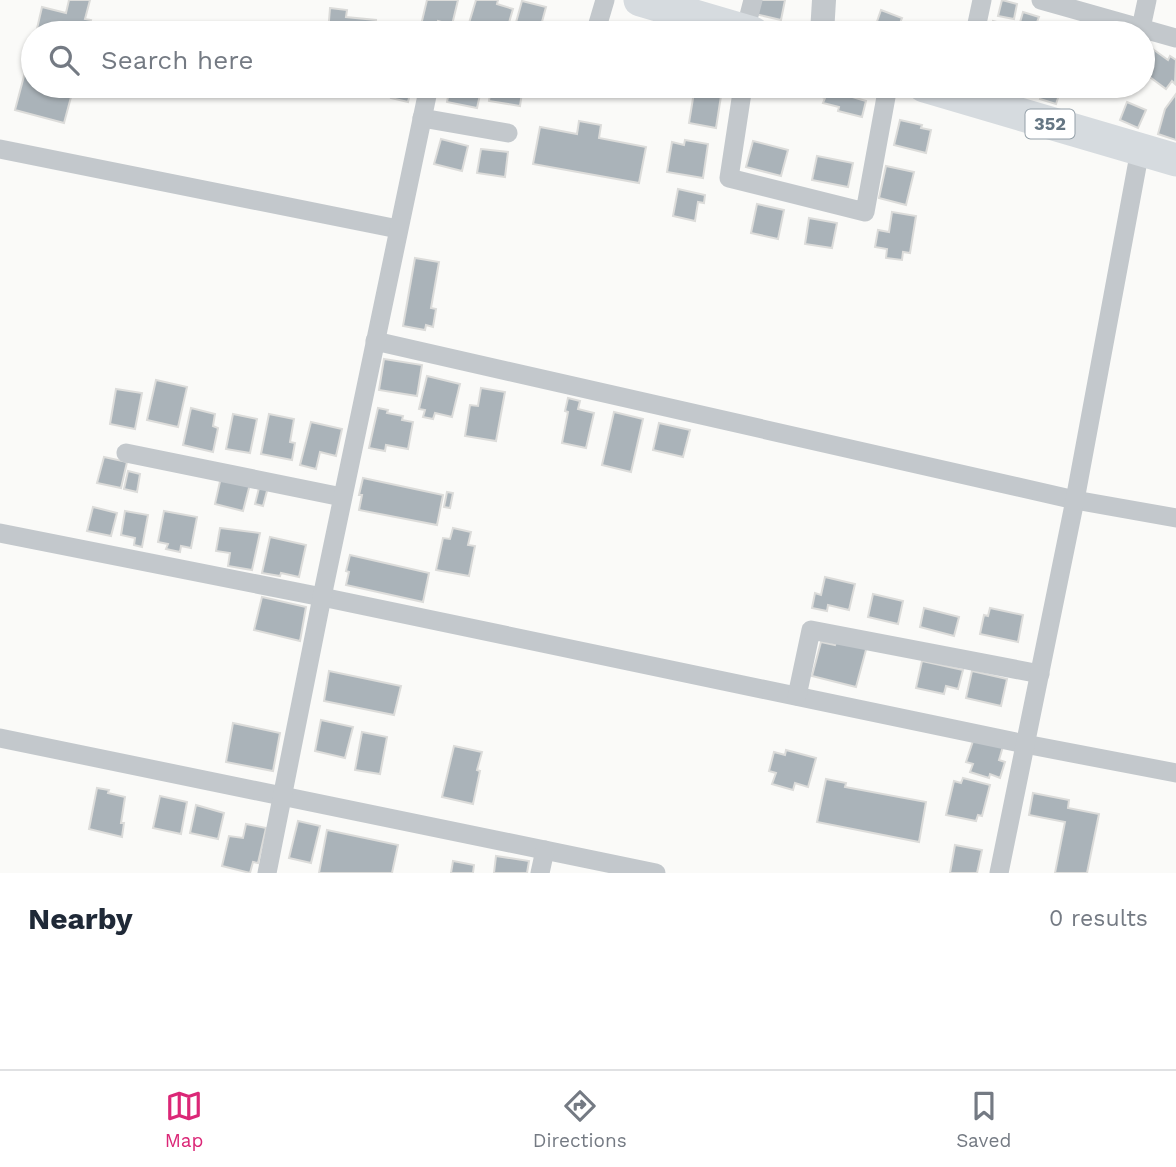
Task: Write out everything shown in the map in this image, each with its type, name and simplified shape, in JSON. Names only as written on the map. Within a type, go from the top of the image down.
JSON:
[{"type":"highway","points":[[640,0],[679,6],[733,21]]},
{"type":"highway","name":"352","points":[[984,98],[1176,160]]},
{"type":"street","points":[[598,21],[606,0]]},
{"type":"street","points":[[823,21],[824,0]]},
{"type":"street","points":[[978,21],[982,0]]},
{"type":"street","points":[[1041,0],[1070,4],[1120,21]]},
{"type":"street","points":[[1142,21],[1147,0]]},
{"type":"street","points":[[1155,32],[1176,38]]},
{"type":"street","points":[[267,873],[321,597],[426,98]]},
{"type":"street","points":[[741,98],[729,178],[865,212],[886,98]]},
{"type":"street","points":[[422,118],[508,133]]},
{"type":"street","points":[[0,149],[398,229]]},
{"type":"street","points":[[999,873],[1075,500],[1140,150]]},
{"type":"street","points":[[375,341],[1075,500],[1176,518]]},
{"type":"street","points":[[126,453],[342,497]]},
{"type":"street","points":[[0,533],[1176,773]]},
{"type":"street","points":[[797,696],[811,629],[1040,674]]},
{"type":"street","points":[[0,737],[656,873]]},
{"type":"street","points":[[540,873],[545,850]]},
{"type":"building","points":[[69,0],[90,0],[85,19],[91,21],[39,21],[42,7],[66,13]]},
{"type":"building","points":[[427,0],[458,0],[453,21],[422,21]]},
{"type":"building","points":[[476,0],[498,0],[497,4],[513,9],[510,21],[470,21]]},
{"type":"building","points":[[759,0],[785,0],[781,20],[755,14]]},
{"type":"building","points":[[1002,0],[1017,4],[1014,19],[998,16]]},
{"type":"building","points":[[522,1],[546,7],[542,21],[516,21]]},
{"type":"building","points":[[330,8],[347,10],[346,17],[376,20],[376,21],[329,21]]},
{"type":"building","points":[[881,10],[902,18],[901,21],[877,21]]},
{"type":"building","points":[[1023,12],[1039,17],[1037,21],[1020,21]]},
{"type":"building","points":[[1155,51],[1168,60],[1170,56],[1176,60],[1175,84],[1172,81],[1166,89],[1155,81]]},
{"type":"building","points":[[21,87],[21,98],[71,98],[64,123],[15,110]]},
{"type":"building","points":[[1176,94],[1176,140],[1158,134],[1165,109]]},
{"type":"building","points":[[391,98],[409,98],[408,102]]},
{"type":"building","points":[[448,98],[479,98],[477,108],[447,102]]},
{"type":"building","points":[[489,98],[521,98],[520,106],[489,101]]},
{"type":"building","points":[[693,98],[721,98],[716,128],[689,123]]},
{"type":"building","points":[[825,98],[856,98],[866,101],[862,117],[838,111],[839,107],[823,103]]},
{"type":"building","points":[[1040,98],[1058,98],[1056,104]]},
{"type":"building","points":[[1127,102],[1146,110],[1138,128],[1120,120]]},
{"type":"building","points":[[900,120],[931,130],[926,153],[894,145]]},
{"type":"building","points":[[579,121],[601,125],[599,138],[646,147],[639,183],[533,164],[540,127],[577,134]]},
{"type":"building","points":[[441,139],[468,146],[462,171],[434,164]]},
{"type":"building","points":[[685,140],[708,144],[703,178],[667,172],[672,142],[684,145]]},
{"type":"building","points":[[753,141],[788,150],[781,176],[746,167]]},
{"type":"building","points":[[481,149],[508,152],[505,177],[477,173]]},
{"type":"building","points":[[817,156],[853,163],[848,187],[812,180]]},
{"type":"building","points":[[886,166],[914,172],[906,205],[879,198]]},
{"type":"building","points":[[678,189],[705,195],[704,203],[698,202],[695,221],[673,216]]},
{"type":"building","points":[[757,204],[784,210],[778,239],[751,233]]},
{"type":"building","points":[[892,212],[916,216],[910,253],[903,252],[902,260],[886,258],[887,249],[875,247],[878,230],[889,232]]},
{"type":"building","points":[[809,218],[837,223],[832,248],[805,244]]},
{"type":"building","points":[[415,258],[439,262],[431,308],[436,309],[433,327],[426,325],[425,330],[403,326]]},
{"type":"building","points":[[384,359],[422,365],[417,396],[379,390]]},
{"type":"building","points":[[427,376],[460,384],[452,417],[435,413],[433,419],[423,417],[425,410],[419,409]]},
{"type":"building","points":[[156,380],[187,387],[178,427],[147,420]]},
{"type":"building","points":[[481,388],[505,392],[496,441],[465,436],[470,405],[478,406]]},
{"type":"building","points":[[116,389],[142,393],[135,429],[110,424]]},
{"type":"building","points":[[568,398],[580,401],[578,409],[594,413],[586,448],[562,443]]},
{"type":"building","points":[[191,408],[215,414],[213,426],[218,428],[213,452],[183,445]]},
{"type":"building","points":[[378,408],[403,416],[402,420],[413,422],[408,449],[386,445],[385,451],[369,448]]},
{"type":"building","points":[[614,412],[643,419],[631,472],[602,465]]},
{"type":"building","points":[[233,414],[257,419],[250,453],[226,449]]},
{"type":"building","points":[[269,414],[294,419],[290,442],[295,443],[292,460],[261,454]]},
{"type":"building","points":[[311,422],[342,429],[336,456],[320,452],[316,469],[300,465]]},
{"type":"building","points":[[659,423],[690,430],[683,457],[653,450]]},
{"type":"building","points":[[104,457],[127,462],[121,488],[97,483]]},
{"type":"building","points":[[128,471],[140,474],[137,492],[124,489]]},
{"type":"building","points":[[221,477],[250,484],[243,511],[215,504]]},
{"type":"building","points":[[363,478],[443,495],[437,525],[359,510]]},
{"type":"building","points":[[260,484],[268,487],[263,506],[255,504]]},
{"type":"building","points":[[447,492],[453,493],[450,508],[444,507]]},
{"type":"building","points":[[93,507],[117,513],[111,536],[87,531]]},
{"type":"building","points":[[125,511],[148,515],[142,547],[134,545],[135,538],[121,535]]},
{"type":"building","points":[[164,511],[197,517],[191,548],[181,546],[180,552],[166,549],[168,544],[158,542]]},
{"type":"building","points":[[220,528],[260,533],[252,570],[228,566],[230,553],[216,551]]},
{"type":"building","points":[[453,528],[471,532],[468,545],[475,546],[469,576],[436,570],[443,538],[450,539]]},
{"type":"building","points":[[270,537],[306,545],[299,577],[262,573]]},
{"type":"building","points":[[350,555],[429,573],[423,602],[346,585]]},
{"type":"building","points":[[825,577],[855,584],[849,610],[828,605],[827,611],[812,608],[815,593],[821,595]]},
{"type":"building","points":[[873,594],[903,601],[898,624],[868,617]]},
{"type":"building","points":[[262,597],[306,607],[300,641],[254,630]]},
{"type":"building","points":[[924,608],[959,617],[954,636],[920,627]]},
{"type":"building","points":[[990,608],[1023,615],[1018,642],[980,634],[984,615],[988,616]]},
{"type":"building","points":[[837,638],[867,646],[856,687],[812,676],[821,642],[835,645]]},
{"type":"building","points":[[922,661],[963,670],[958,689],[946,686],[944,694],[916,688]]},
{"type":"building","points":[[329,671],[401,686],[394,715],[324,701]]},
{"type":"building","points":[[972,671],[1007,679],[1001,706],[966,698]]},
{"type":"building","points":[[321,720],[353,727],[345,758],[315,751]]},
{"type":"building","points":[[233,723],[280,733],[273,771],[226,762]]},
{"type":"building","points":[[362,732],[387,737],[380,774],[355,770]]},
{"type":"building","points":[[974,738],[1004,743],[999,760],[1005,762],[1000,778],[990,774],[989,778],[970,772],[973,764],[966,762]]},
{"type":"building","points":[[454,746],[482,752],[473,804],[442,797]]},
{"type":"building","points":[[786,750],[816,758],[808,787],[795,783],[793,790],[772,784],[776,773],[769,771],[774,752],[785,755]]},
{"type":"building","points":[[963,778],[990,785],[982,816],[978,815],[976,821],[946,815],[954,781],[961,783]]},
{"type":"building","points":[[826,779],[846,783],[845,787],[926,802],[919,842],[817,822]]},
{"type":"building","points":[[97,788],[125,797],[122,837],[89,829]]},
{"type":"building","points":[[1033,793],[1069,800],[1068,808],[1099,814],[1087,873],[1055,873],[1065,822],[1029,815]]},
{"type":"building","points":[[160,796],[187,802],[181,834],[153,828]]},
{"type":"building","points":[[196,805],[224,813],[218,839],[190,833]]},
{"type":"building","points":[[298,821],[320,826],[311,863],[289,858]]},
{"type":"building","points":[[246,824],[266,828],[258,863],[253,862],[250,873],[222,866],[229,836],[243,838]]},
{"type":"building","points":[[327,830],[398,845],[392,873],[319,873]]},
{"type":"building","points":[[955,845],[982,850],[977,873],[950,873]]},
{"type":"building","points":[[496,856],[529,861],[527,873],[494,873]]},
{"type":"building","points":[[453,861],[474,865],[473,873],[451,873]]}]
